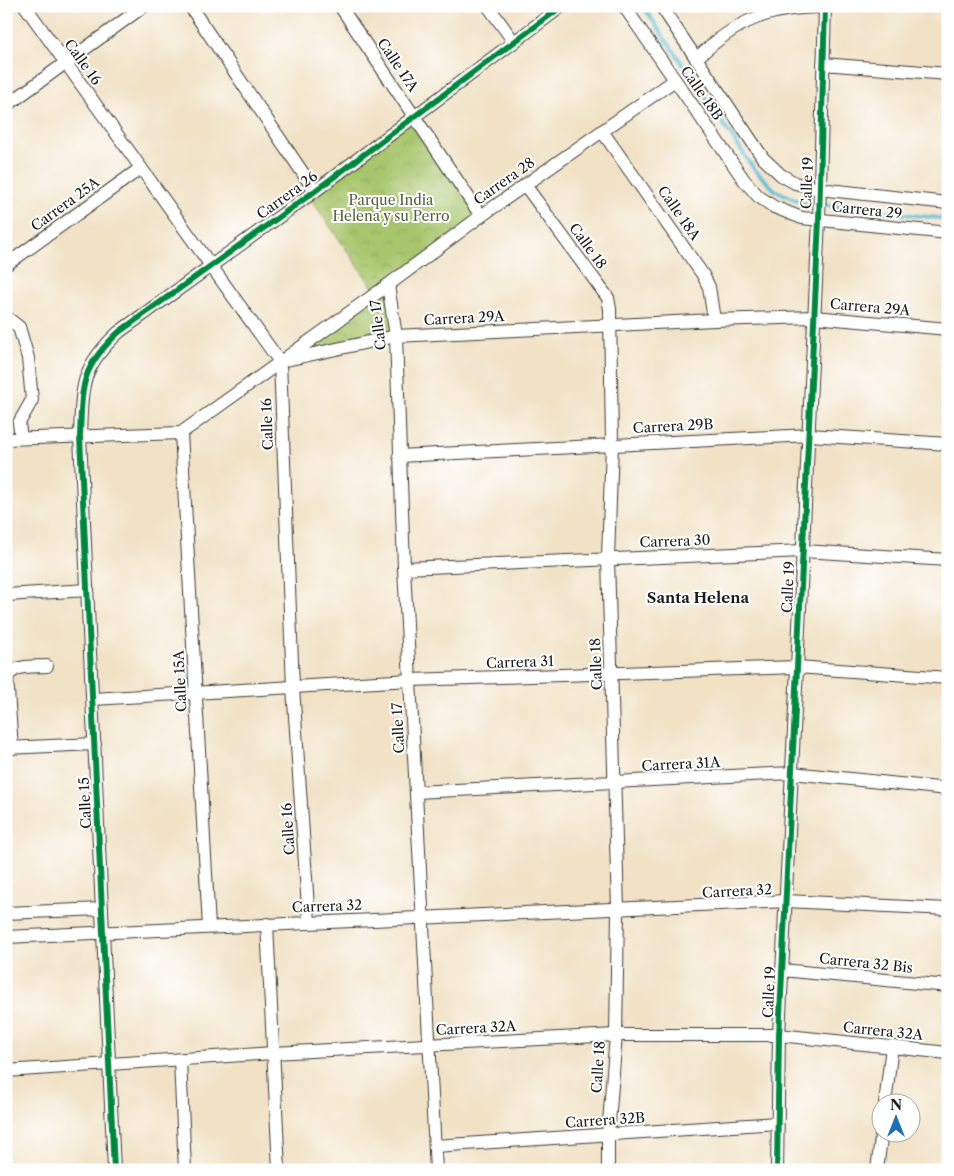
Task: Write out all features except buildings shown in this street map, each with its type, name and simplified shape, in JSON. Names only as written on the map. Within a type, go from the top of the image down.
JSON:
[{"type":"street","name":"Calle 16","points":[[25,6],[65,64],[142,168],[210,267],[280,362],[293,687],[309,922]]},
{"type":"street","points":[[6,106],[144,6]]},
{"type":"street","points":[[190,6],[315,190]]},
{"type":"street","name":"Calle 17A","points":[[340,6],[481,216]]},
{"type":"street","points":[[488,6],[514,42]]},
{"type":"street","name":"Carrera 26","points":[[80,436],[82,386],[88,369],[101,349],[119,332],[315,190],[562,6]]},
{"type":"street","name":"Calle 18B","points":[[624,6],[744,180],[758,196]]},
{"type":"street","name":"Calle 18B","points":[[661,6],[763,158],[781,175]]},
{"type":"street","points":[[696,59],[724,34],[740,24],[767,13],[795,7],[825,6]]},
{"type":"street","name":"Calle 19","points":[[777,1170],[779,1035],[819,218],[825,6]]},
{"type":"street","points":[[823,64],[948,74]]},
{"type":"street","name":"Carrera 28","points":[[280,362],[525,184],[675,80]]},
{"type":"street","name":"Calle 18A","points":[[602,130],[704,275],[714,320]]},
{"type":"street","name":"Carrera 25A","points":[[6,265],[142,168]]},
{"type":"street","name":"Carrera 29","points":[[781,175],[819,194],[948,203]]},
{"type":"street","name":"Calle 18","points":[[525,184],[608,298],[612,444],[608,558],[616,783],[618,910],[616,1035],[608,1134],[608,1170]]},
{"type":"street","name":"Carrera 29","points":[[758,196],[790,215],[948,233]]},
{"type":"street","name":"Calle 17","points":[[388,285],[396,336],[404,568],[436,1170]]},
{"type":"street","points":[[6,317],[19,327],[28,358],[32,400],[19,423],[21,438]]},
{"type":"street","name":"Carrera 29A","points":[[181,434],[280,362],[396,336],[714,320],[814,317],[948,329]]},
{"type":"street","points":[[6,439],[181,434]]},
{"type":"street","name":"Calle 15A","points":[[181,434],[208,927]]},
{"type":"street","name":"Carrera 29B","points":[[399,456],[808,435],[948,444]]},
{"type":"street","name":"Calle 15","points":[[80,436],[111,1065],[114,1170]]},
{"type":"street","name":"Carrera 30","points":[[404,568],[803,551],[948,560]]},
{"type":"street","points":[[6,595],[88,590]]},
{"type":"street","points":[[47,666],[18,668],[11,671],[7,677],[9,748],[95,744]]},
{"type":"street","name":"Carrera 31","points":[[93,699],[410,680],[797,667],[948,678]]},
{"type":"street","name":"Carrera 31A","points":[[416,792],[792,773],[948,788]]},
{"type":"street","name":"Carrera 32","points":[[6,937],[786,901],[948,908]]},
{"type":"street","points":[[6,913],[102,909]]},
{"type":"street","points":[[267,924],[279,1170]]},
{"type":"street","name":"Carrera 32 Bis","points":[[782,970],[948,986]]},
{"type":"street","name":"Carrera 32A","points":[[6,1071],[274,1053],[616,1035],[779,1035],[948,1053]]},
{"type":"street","points":[[886,1094],[892,1046]]},
{"type":"street","points":[[180,1060],[185,1170]]},
{"type":"street","name":"Carrera 32B","points":[[434,1146],[777,1123]]},
{"type":"street","points":[[877,1170],[880,1144]]},
{"type":"green space","name":"Parque India Helena y su Perro","points":[[413,116],[481,216],[388,285],[396,336],[280,362],[377,293],[308,195]]},
{"type":"waterway","points":[[643,6],[754,169],[775,190],[803,203],[948,219]]},
{"type":"cycle path","points":[[114,1170],[80,436],[81,404],[90,368],[97,356],[119,332],[315,191],[562,6]]},
{"type":"cycle path","points":[[777,1170],[779,1035],[819,220],[825,6]]},
{"type":"district","name":"Santa Helena","points":[[698,597]]}]
